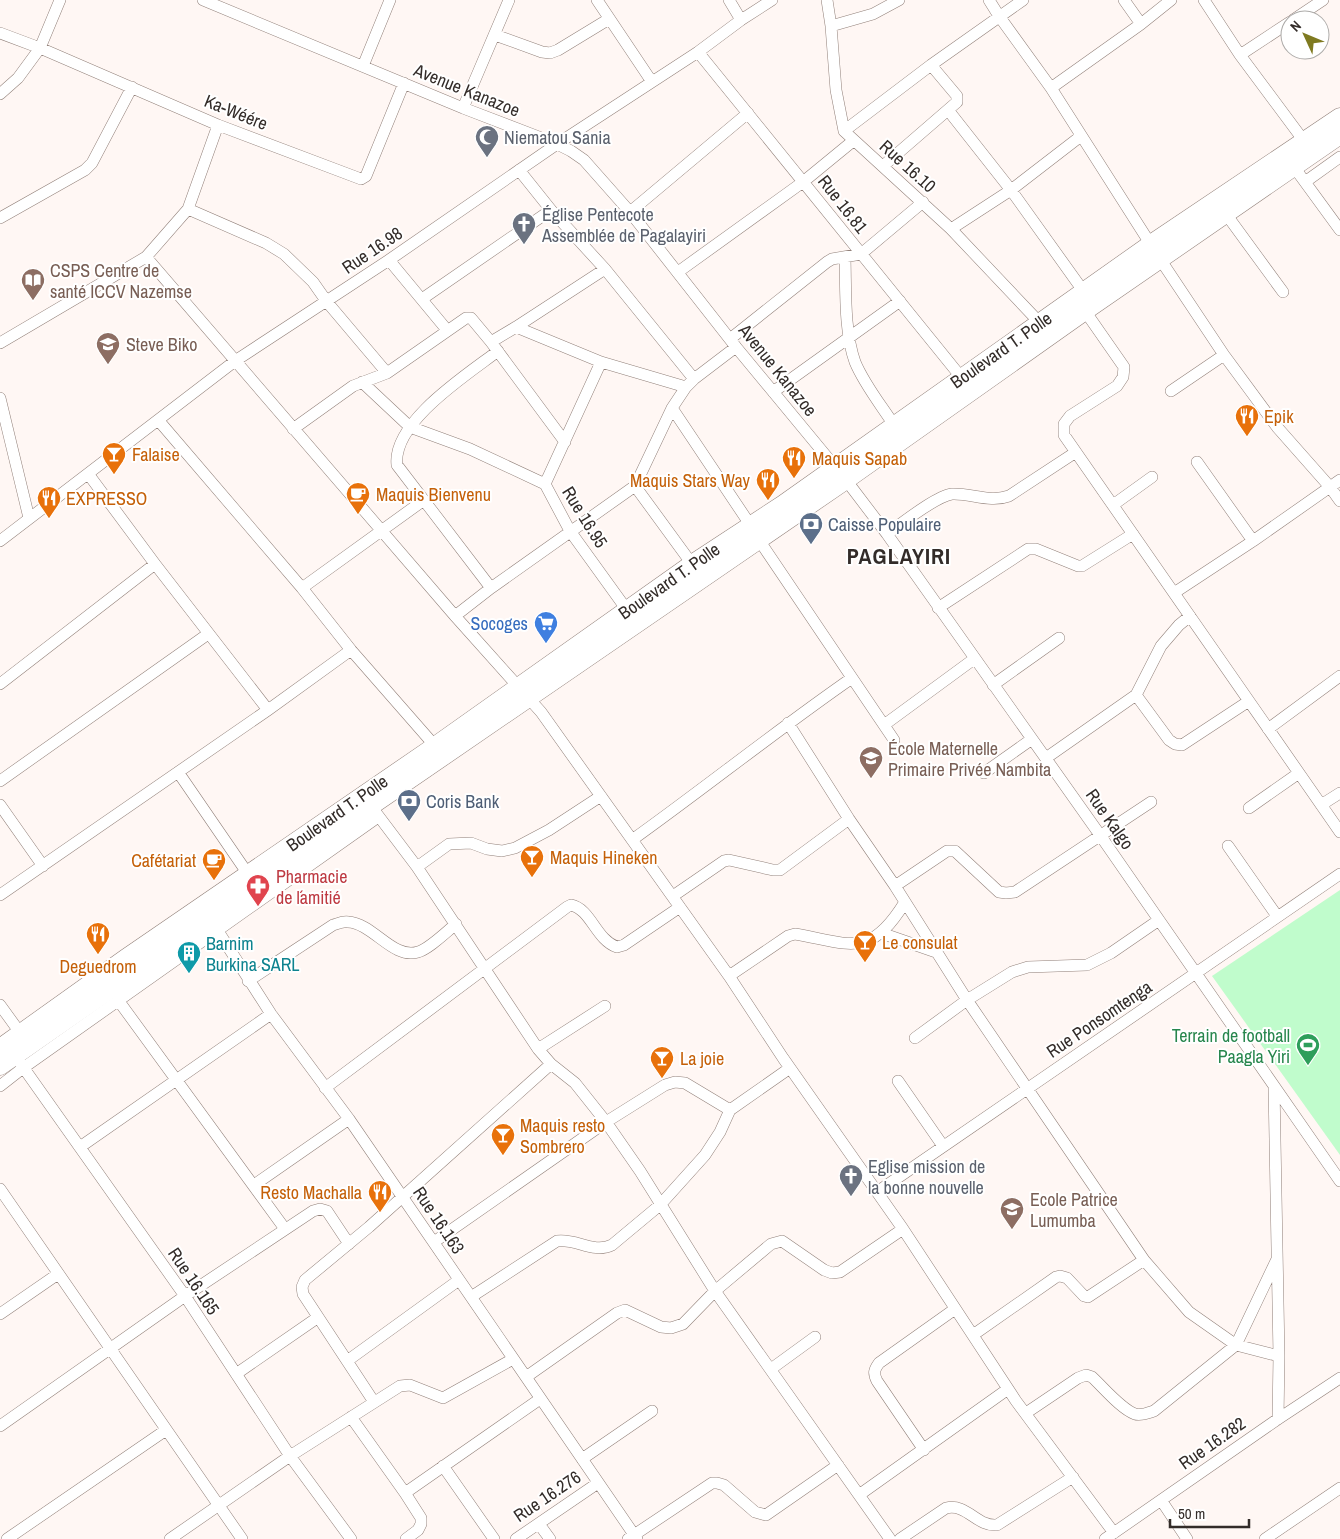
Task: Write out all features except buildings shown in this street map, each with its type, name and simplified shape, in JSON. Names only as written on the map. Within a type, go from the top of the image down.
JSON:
[{"type":"highway","name":"Boulevard T. Polle","points":[[210,920],[248,874],[435,746],[658,608],[755,533],[840,473],[1085,311],[1155,252],[1304,141],[1340,117]]},
{"type":"highway","name":"Boulevard T. Polle","points":[[840,473],[894,425],[1084,292],[1226,214],[1340,135]]},
{"type":"highway","name":"Boulevard T. Polle","points":[[0,1066],[13,1050],[374,812],[627,610],[692,564],[755,533]]},
{"type":"street","points":[[0,94],[18,78],[40,48],[60,0]]},
{"type":"street","name":"Avenue Kanazoe","points":[[203,0],[463,108],[557,144],[584,160],[630,212],[733,343],[840,473]]},
{"type":"street","points":[[363,66],[390,0]]},
{"type":"street","points":[[463,108],[509,0]]},
{"type":"street","points":[[597,0],[652,82]]},
{"type":"street","points":[[729,0],[741,20]]},
{"type":"street","name":"Rue 16.98","points":[[0,542],[235,361],[327,302],[557,144],[698,52],[772,0]]},
{"type":"street","points":[[827,0],[836,90],[844,131],[931,65],[1023,0]]},
{"type":"street","points":[[831,26],[873,14],[899,0]]},
{"type":"street","points":[[989,0],[1051,88],[1155,252],[1224,355],[1278,427],[1340,501]]},
{"type":"street","points":[[1124,0],[1141,24]]},
{"type":"street","points":[[1051,88],[1172,0]]},
{"type":"street","points":[[1204,0],[1240,55],[1304,141]]},
{"type":"street","points":[[1308,10],[1323,0]]},
{"type":"street","points":[[495,35],[542,52],[550,53],[609,19]]},
{"type":"street","points":[[1240,55],[1280,29]]},
{"type":"street","name":"Ka-Wéére","points":[[0,33],[40,48],[218,125],[364,179],[404,83]]},
{"type":"street","name":"Rue 16.81","points":[[698,52],[962,377]]},
{"type":"street","points":[[883,166],[957,102],[958,99],[931,65]]},
{"type":"street","points":[[0,218],[85,170],[92,164],[132,87]]},
{"type":"street","points":[[948,110],[1011,190],[1084,292]]},
{"type":"street","points":[[630,212],[748,114]]},
{"type":"street","points":[[0,342],[146,258],[188,209],[218,125]]},
{"type":"street","name":"Rue 16.10","points":[[844,131],[923,202],[1040,323]]},
{"type":"street","points":[[950,229],[1011,190],[1081,136]]},
{"type":"street","points":[[678,272],[803,182],[853,141]]},
{"type":"street","points":[[1305,182],[1340,157]]},
{"type":"street","points":[[1294,167],[1338,224]]},
{"type":"street","points":[[519,170],[551,210],[605,270],[690,383]]},
{"type":"street","points":[[455,616],[491,588],[635,486],[672,408],[690,383],[733,343],[827,262],[832,259],[861,254],[923,202]]},
{"type":"street","points":[[188,209],[266,243],[284,254],[313,282],[327,302],[386,372]]},
{"type":"street","points":[[422,299],[551,210]]},
{"type":"street","points":[[1226,214],[1283,292]]},
{"type":"street","points":[[146,258],[549,723],[730,976],[790,1068],[903,1230],[1008,1389],[1073,1477],[1109,1536]]},
{"type":"street","points":[[845,258],[849,338],[853,354],[860,372],[894,425]]},
{"type":"street","points":[[389,260],[447,330]]},
{"type":"street","points":[[491,588],[397,465],[398,451],[410,426],[433,400],[516,327],[605,270]]},
{"type":"street","points":[[773,392],[900,301]]},
{"type":"street","points":[[1085,311],[1124,367],[1123,378],[1117,386],[1070,416],[1064,424],[1064,435],[1340,832]]},
{"type":"street","points":[[293,429],[353,386],[386,372],[447,330],[466,318],[471,318],[565,442]]},
{"type":"street","points":[[516,327],[601,362],[690,383]]},
{"type":"street","points":[[1171,391],[1224,355]]},
{"type":"street","points":[[545,484],[601,362]]},
{"type":"street","points":[[362,382],[410,426]]},
{"type":"street","points":[[0,398],[29,518]]},
{"type":"street","points":[[672,408],[894,740]]},
{"type":"street","points":[[159,421],[302,588],[351,650],[435,746]]},
{"type":"street","name":"Rue 16.95","points":[[410,426],[470,449],[545,484],[570,532],[627,610]]},
{"type":"street","points":[[887,534],[944,496],[960,494],[1002,499],[1009,496],[1076,452]]},
{"type":"street","points":[[1197,462],[1253,541]]},
{"type":"street","name":"Rue Kalgo","points":[[840,473],[887,534],[974,660],[1046,758],[1340,1181]]},
{"type":"street","points":[[89,474],[208,634],[268,710]]},
{"type":"street","points":[[1113,505],[1152,477]]},
{"type":"street","points":[[1174,593],[1340,480]]},
{"type":"street","points":[[635,486],[692,564]]},
{"type":"street","points":[[302,588],[424,500]]},
{"type":"street","points":[[938,608],[1028,549],[1036,549],[1082,566],[1133,534]]},
{"type":"street","points":[[0,684],[155,564]]},
{"type":"street","points":[[1046,758],[1136,695],[1161,646],[1179,625],[1190,616]]},
{"type":"street","points":[[0,781],[208,634]]},
{"type":"street","points":[[993,685],[1059,638]]},
{"type":"street","points":[[0,895],[268,710],[351,650]]},
{"type":"street","points":[[884,725],[974,660]]},
{"type":"street","points":[[1268,728],[1340,676]]},
{"type":"street","points":[[632,840],[788,723],[852,678]]},
{"type":"street","points":[[1136,695],[1169,740],[1182,745],[1249,701]]},
{"type":"street","points":[[788,723],[967,1000],[1144,1260],[1189,1312],[1236,1345],[1279,1356]]},
{"type":"street","points":[[984,772],[1032,740]]},
{"type":"street","points":[[178,772],[248,874]]},
{"type":"street","points":[[1249,808],[1299,773]]},
{"type":"street","points":[[1322,805],[1340,792]]},
{"type":"street","points":[[417,868],[449,844],[471,843],[487,850],[515,848],[549,830],[601,796]]},
{"type":"street","points":[[895,886],[951,850],[955,851],[999,892],[1015,892],[1151,802]]},
{"type":"street","points":[[0,805],[43,866]]},
{"type":"street","points":[[374,812],[417,868],[456,924],[538,1049],[551,1064],[575,1084],[606,1122],[716,1291],[890,1539]]},
{"type":"street","points":[[674,896],[724,861],[729,860],[780,870],[849,819]]},
{"type":"street","points":[[1228,846],[1278,916]]},
{"type":"street","name":"Rue Ponsomtenga","points":[[877,1192],[1340,874]]},
{"type":"street","points":[[730,976],[788,936],[795,934],[844,944],[872,940],[890,924],[905,902]]},
{"type":"street","points":[[324,1088],[570,905],[580,908],[607,942],[617,947],[624,945],[680,906]]},
{"type":"street","points":[[0,1086],[13,1050],[118,1000],[210,920]]},
{"type":"street","name":"Rue 16.163","points":[[210,920],[271,1014],[324,1088],[349,1119],[434,1242],[598,1483],[633,1538]]},
{"type":"street","points":[[915,1038],[967,1000],[1012,972],[1028,967],[1087,966],[1111,953],[1159,920]]},
{"type":"street","points":[[248,980],[332,925],[346,921],[358,924],[400,952],[410,954],[419,952],[456,924]]},
{"type":"street","points":[[881,933],[936,952]]},
{"type":"street","points":[[118,1000],[285,1229]]},
{"type":"street","name":"Rue 16.165","points":[[0,1005],[13,1050],[185,1296],[290,1456],[351,1539]]},
{"type":"street","points":[[538,1049],[605,1006]]},
{"type":"street","points":[[80,1147],[271,1014]]},
{"type":"street","points":[[374,1402],[303,1294],[302,1287],[305,1280],[403,1197],[551,1064]]},
{"type":"street","points":[[471,1297],[557,1241],[566,1241],[597,1248],[612,1245],[660,1204],[709,1150],[730,1110],[790,1068]]},
{"type":"street","points":[[898,1081],[943,1146]]},
{"type":"street","points":[[434,1242],[606,1122],[665,1085],[675,1082],[685,1083],[730,1110]]},
{"type":"street","points":[[1274,1086],[1279,1356],[1278,1419]]},
{"type":"street","points":[[254,1185],[349,1119]]},
{"type":"street","points":[[0,1189],[4,1203],[58,1274],[242,1539]]},
{"type":"street","points":[[0,1426],[185,1296],[313,1211],[320,1209],[327,1211],[349,1244]]},
{"type":"street","points":[[526,1377],[616,1313],[625,1310],[661,1326],[671,1328],[683,1324],[716,1291],[770,1244],[777,1241],[782,1241],[824,1270],[832,1273],[840,1272],[903,1230]]},
{"type":"street","points":[[973,1336],[1056,1277],[1067,1278],[1084,1296],[1088,1297],[1144,1260]]},
{"type":"street","points":[[1026,1413],[1078,1378],[1086,1375],[1092,1377],[1127,1410],[1136,1414],[1154,1411],[1236,1345],[1276,1261]]},
{"type":"street","points":[[0,1314],[58,1274]]},
{"type":"street","points":[[347,1361],[459,1280]]},
{"type":"street","points":[[924,1450],[874,1376],[874,1370],[879,1363],[955,1309]]},
{"type":"street","points":[[236,1374],[317,1318]]},
{"type":"street","points":[[771,1369],[815,1337]]},
{"type":"street","points":[[170,1539],[290,1456],[405,1384],[443,1398],[513,1358]]},
{"type":"street","name":"Rue 16.282","points":[[1109,1536],[1340,1378]]},
{"type":"street","points":[[859,1495],[1008,1389]]},
{"type":"street","points":[[405,1493],[540,1399]]},
{"type":"street","points":[[582,1460],[652,1411]]},
{"type":"street","points":[[351,1417],[421,1518],[418,1530],[406,1539]]},
{"type":"street","points":[[7,1539],[166,1430]]},
{"type":"street","points":[[633,1538],[712,1483],[724,1485],[755,1512],[766,1515],[838,1465]]},
{"type":"street","points":[[443,1466],[494,1539]]},
{"type":"street","points":[[900,1539],[946,1508],[960,1508],[990,1526],[997,1525],[1073,1477]]},
{"type":"street","name":"Rue 16.276","points":[[516,1539],[598,1483]]},
{"type":"street","points":[[1265,1539],[1340,1488]]},
{"type":"street","points":[[1161,1500],[1187,1539]]},
{"type":"street","points":[[539,1524],[550,1539]]},
{"type":"green space","name":"Terrain de football Paagla Yiri","points":[[1340,890],[1340,1155],[1212,976]]},
{"type":"place","name":"Niematou Sania","points":[[487,158]]},
{"type":"place","name":"Église Pentecote Assemblée de Pagalayiri","points":[[524,245]]},
{"type":"place","name":"CSPS Centre de santé ICCV Nazemse","points":[[33,301]]},
{"type":"place","name":"Steve Biko","points":[[108,365]]},
{"type":"place","name":"Epik","points":[[1247,437]]},
{"type":"place","name":"Falaise","points":[[114,475]]},
{"type":"place","name":"Maquis Sapab","points":[[794,479]]},
{"type":"place","name":"Maquis Stars Way","points":[[768,501]]},
{"type":"place","name":"Maquis Bienvenu","points":[[358,515]]},
{"type":"place","name":"EXPRESSO","points":[[49,519]]},
{"type":"place","name":"Caisse Populaire","points":[[811,545]]},
{"type":"place","name":"Socoges","points":[[546,644]]},
{"type":"place","name":"École Maternelle Primaire Privée Nambita","points":[[871,779]]},
{"type":"place","name":"Coris Bank","points":[[409,822]]},
{"type":"place","name":"Maquis Hineken","points":[[532,878]]},
{"type":"place","name":"Cafétariat","points":[[214,881]]},
{"type":"place","name":"Pharmacie de l´amitié","points":[[258,907]]},
{"type":"place","name":"Deguedrom","points":[[98,955]]},
{"type":"place","name":"Le consulat","points":[[865,963]]},
{"type":"place","name":"Barnim Burkina SARL","points":[[189,974]]},
{"type":"place","name":"Terrain de football Paagla Yiri","points":[[1308,1066]]},
{"type":"place","name":"La joie","points":[[662,1079]]},
{"type":"place","name":"Maquis resto Sombrero","points":[[503,1156]]},
{"type":"place","name":"Eglise mission de la bonne nouvelle","points":[[851,1197]]},
{"type":"place","name":"Resto Machalla","points":[[380,1213]]},
{"type":"place","name":"Ecole Patrice Lumumba","points":[[1012,1230]]},
{"type":"district","name":"PAGLAYIRI","points":[[899,556]]}]
